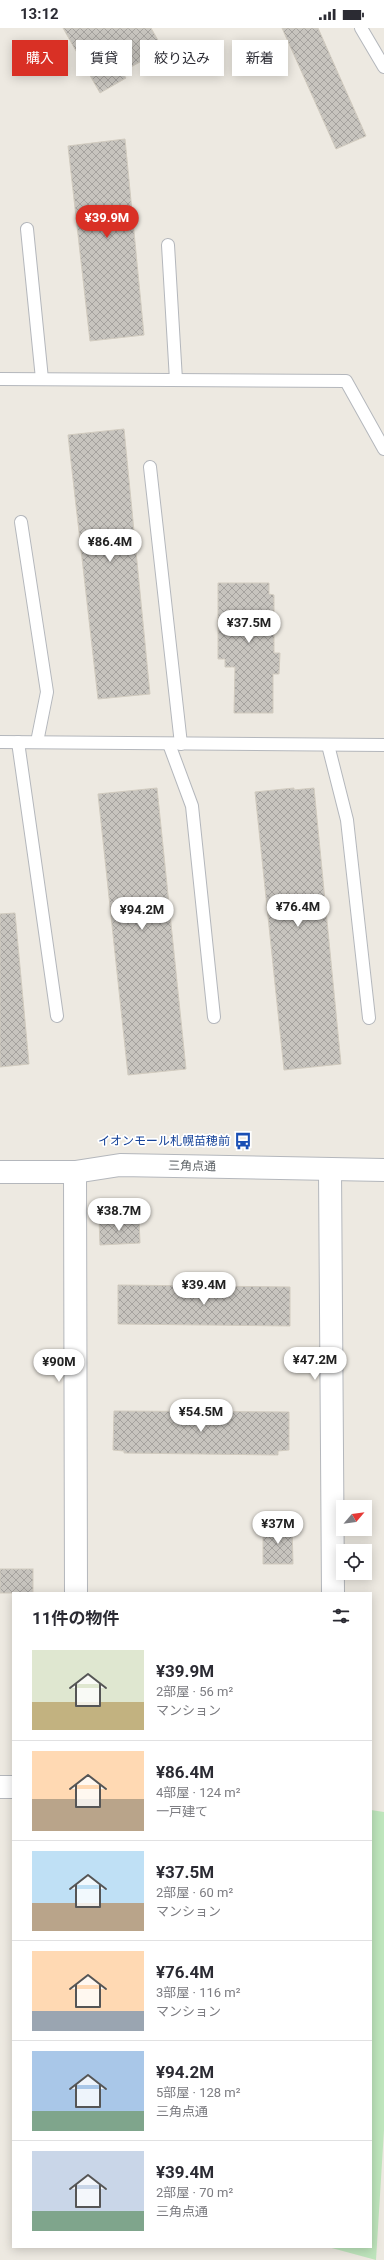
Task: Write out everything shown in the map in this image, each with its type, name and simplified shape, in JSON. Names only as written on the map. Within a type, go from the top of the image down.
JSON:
[{"type":"street","name":"三角点通","points":[[0,1172],[75,1172],[120,1165],[384,1170]]},
{"type":"street","points":[[330,1170],[333,1592]]},
{"type":"street","points":[[75,1172],[76,1592]]},
{"type":"street","points":[[0,1787],[12,1787]]},
{"type":"lane","points":[[362,28],[384,67]]},
{"type":"lane","points":[[27,229],[42,379]]},
{"type":"lane","points":[[168,245],[176,380]]},
{"type":"lane","points":[[0,379],[346,381],[384,450]]},
{"type":"lane","points":[[150,467],[175,744],[192,806],[214,1017]]},
{"type":"lane","points":[[21,522],[47,692],[37,742]]},
{"type":"lane","points":[[0,742],[384,745]]},
{"type":"lane","points":[[18,742],[57,1016]]},
{"type":"lane","points":[[328,745],[347,820],[369,1018]]},
{"type":"green space","points":[[372,1810],[384,1812],[384,2130],[376,2260],[332,2248],[372,2248]]},
{"type":"building","points":[[63,28],[151,28],[158,40],[140,40],[140,62],[132,66],[132,40],[76,40],[76,51]]},
{"type":"building","points":[[282,28],[318,28],[366,136],[336,149]]},
{"type":"building","points":[[90,76],[125,76],[126,78],[100,93]]},
{"type":"building","points":[[125,139],[144,335],[90,341],[68,146]]},
{"type":"building","points":[[124,429],[150,694],[98,699],[68,435]]},
{"type":"building","points":[[218,583],[269,583],[269,594],[274,595],[274,653],[280,653],[279,674],[273,674],[273,713],[234,713],[235,667],[225,667],[225,659],[218,659]]},
{"type":"building","points":[[157,788],[186,1069],[128,1075],[98,794]]},
{"type":"building","points":[[294,788],[294,790],[314,788],[341,1064],[284,1070],[255,792]]},
{"type":"building","points":[[15,913],[29,1064],[0,1067],[0,914]]},
{"type":"building","points":[[139,1219],[140,1243],[100,1245],[99,1220]]},
{"type":"building","points":[[118,1285],[290,1287],[290,1326],[118,1324]]},
{"type":"building","points":[[114,1411],[289,1412],[289,1450],[278,1451],[278,1455],[124,1453],[124,1451],[113,1450]]},
{"type":"building","points":[[263,1526],[292,1526],[293,1564],[263,1564]]},
{"type":"building","points":[[0,1569],[33,1569],[33,1592],[0,1593]]},
{"type":"place","name":"イオンモール札幌苗穂前","points":[[243,1141]]}]
